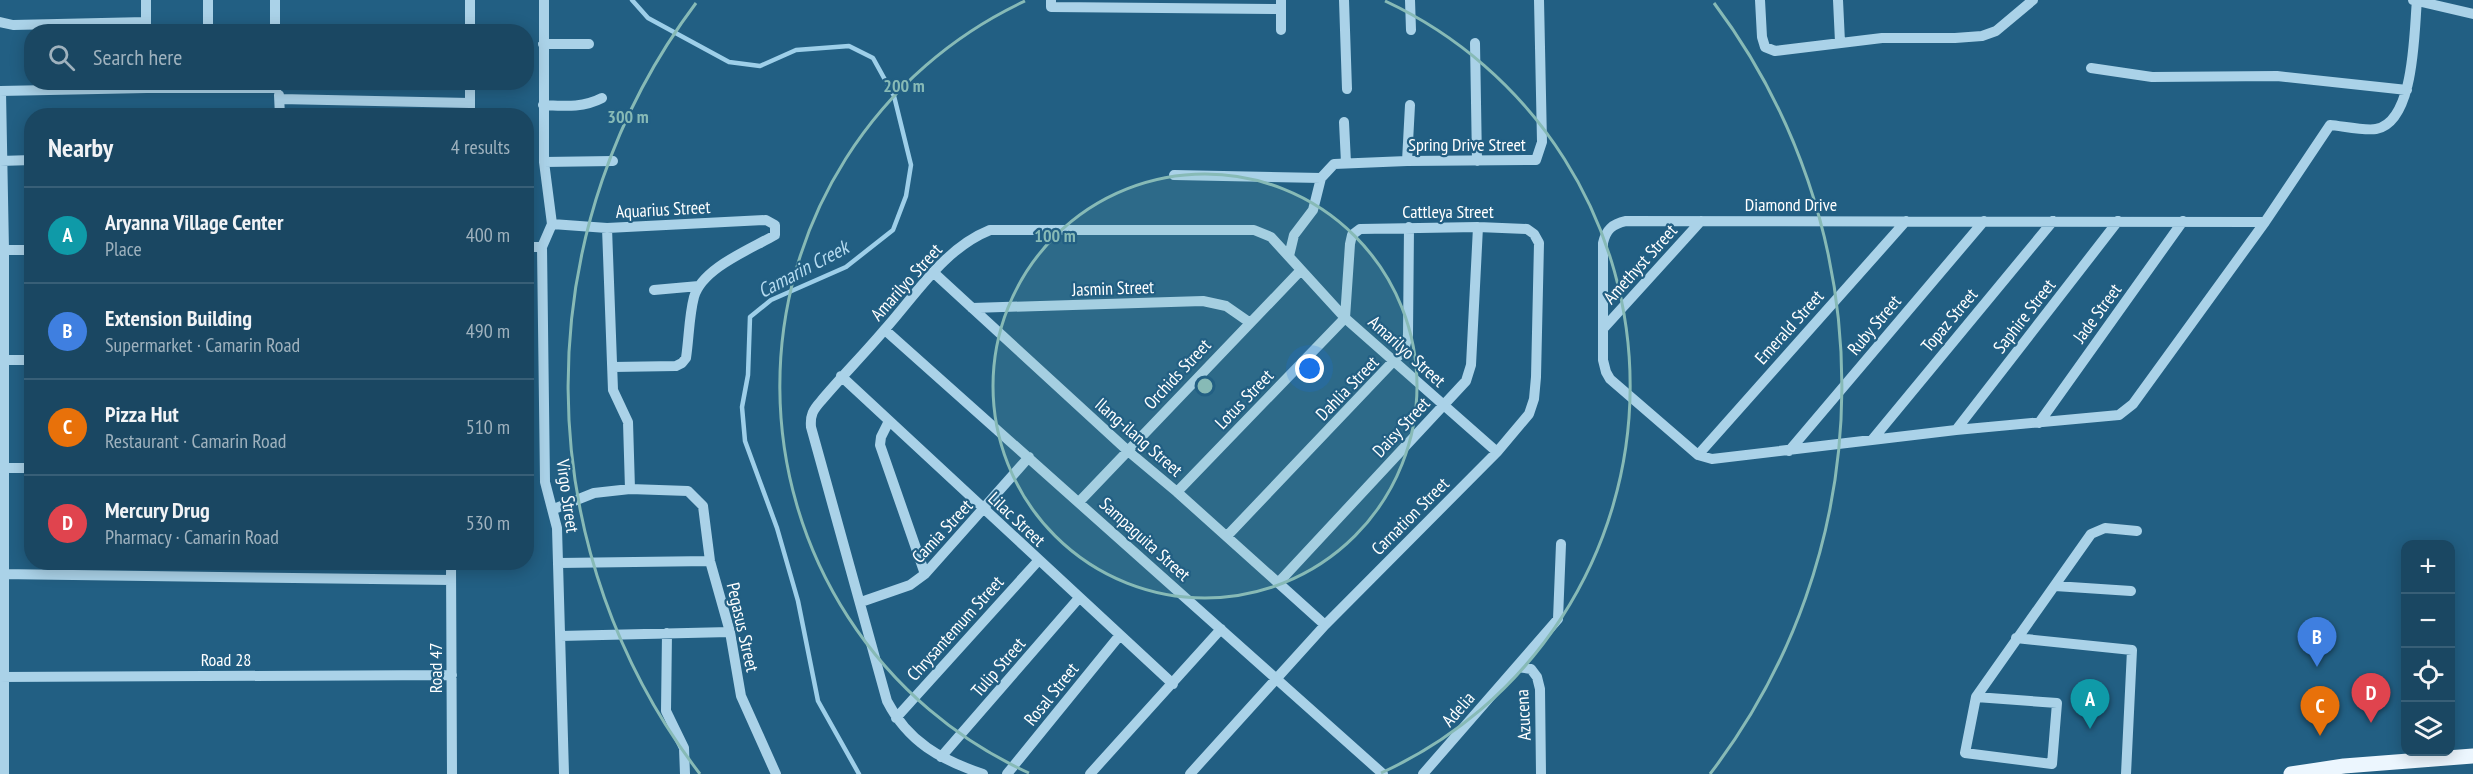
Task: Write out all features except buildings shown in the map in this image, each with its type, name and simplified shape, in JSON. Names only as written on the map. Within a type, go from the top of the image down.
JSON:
[{"type":"main road","points":[[2291,774],[2344,766],[2473,756]]},
{"type":"main road","points":[[2343,774],[2473,763]]},
{"type":"street","points":[[146,0],[146,24]]},
{"type":"street","points":[[208,0],[208,24]]},
{"type":"street","points":[[275,0],[275,24]]},
{"type":"street","points":[[471,0],[471,24]]},
{"type":"street","points":[[544,0],[544,162],[552,224]]},
{"type":"street","points":[[1051,0],[1051,7],[1108,4],[1281,4],[1281,30]]},
{"type":"street","points":[[1344,0],[1347,89]]},
{"type":"street","points":[[1410,0],[1411,30]]},
{"type":"street","name":"Spring Drive Street","points":[[1346,163],[1407,160],[1527,162],[1536,160],[1542,142],[1539,0]]},
{"type":"street","points":[[1760,0],[1762,37],[1765,47],[1775,51],[1882,38],[1982,36],[1996,31],[2033,0]]},
{"type":"street","points":[[1838,0],[1840,42]]},
{"type":"street","points":[[1698,455],[1712,459],[1956,430],[2110,417],[2127,411],[2265,222],[2330,125],[2376,129],[2390,122],[2402,107],[2407,90],[2416,0],[2473,14]]},
{"type":"street","points":[[0,22],[24,25]]},
{"type":"street","points":[[1475,43],[1477,161]]},
{"type":"street","points":[[543,44],[589,44]]},
{"type":"street","points":[[2091,69],[2152,77],[2277,76],[2407,90]]},
{"type":"street","points":[[4,774],[0,92],[42,90]]},
{"type":"street","points":[[278,90],[280,108]]},
{"type":"street","points":[[471,90],[471,108]]},
{"type":"street","points":[[543,105],[576,106],[590,104],[602,98]]},
{"type":"street","points":[[280,99],[471,103]]},
{"type":"street","points":[[1407,160],[1410,105]]},
{"type":"street","points":[[1289,256],[1294,235],[1313,210],[1321,178],[1334,164],[1346,163],[1344,122]]},
{"type":"street","points":[[1,161],[24,160]]},
{"type":"street","points":[[544,162],[613,161]]},
{"type":"street","points":[[1174,175],[1321,178]]},
{"type":"street","name":"Aquarius Street","points":[[552,224],[607,228],[766,220],[775,225],[775,235],[707,275],[699,286]]},
{"type":"street","name":"Diamond Drive","points":[[1698,455],[1610,379],[1604,360],[1605,235],[1610,228],[1626,221],[2265,222]]},
{"type":"street","name":"Amethyst Street","points":[[1603,329],[1701,221]]},
{"type":"street","name":"Emerald Street","points":[[1698,455],[1906,221]]},
{"type":"street","name":"Ruby Street","points":[[1789,451],[1984,221]]},
{"type":"street","name":"Topaz Street","points":[[1872,440],[2053,221]]},
{"type":"street","name":"Saphire Street","points":[[1956,430],[2118,221]]},
{"type":"street","name":"Jade Street","points":[[2039,423],[2183,221]]},
{"type":"street","name":"Virgo Street","points":[[552,224],[543,247],[545,482],[548,499],[554,509],[559,563],[564,774]]},
{"type":"street","name":"Dahlia Street","points":[[1227,536],[1404,350],[1408,335],[1409,227]]},
{"type":"street","name":"Cattleya Street","points":[[1345,318],[1350,244],[1352,235],[1360,229],[1478,227],[1527,229],[1534,234]]},
{"type":"street","name":"Daisy Street","points":[[1279,582],[1466,381],[1471,365],[1478,227]]},
{"type":"street","points":[[554,509],[594,493],[630,489],[628,422],[613,390],[607,228]]},
{"type":"street","name":"Amarilyo Street","points":[[983,774],[941,757],[906,731],[887,701],[811,427],[813,411],[841,376],[885,330],[933,272],[972,238],[990,230],[1239,228],[1254,230],[1271,237],[1345,318],[1497,452]]},
{"type":"street","name":"Carnation Street","points":[[1190,774],[1325,625],[1497,452],[1529,414],[1534,399],[1539,243],[1534,234]]},
{"type":"street","points":[[534,247],[543,247]]},
{"type":"street","points":[[2,250],[24,250]]},
{"type":"street","name":"Orchids Street","points":[[1079,502],[1301,270]]},
{"type":"street","name":"Ilang-ilang Street","points":[[933,272],[1128,451],[1178,492],[1325,625]]},
{"type":"street","points":[[613,367],[676,366],[682,363],[686,358],[694,296],[699,286]]},
{"type":"street","points":[[654,290],[699,286]]},
{"type":"street","name":"Jasmin Street","points":[[972,308],[1203,302],[1226,306],[1250,322]]},
{"type":"street","name":"Lotus Street","points":[[1178,492],[1345,318]]},
{"type":"street","name":"Sampaguita Street","points":[[885,330],[1383,774]]},
{"type":"street","points":[[2,360],[24,360]]},
{"type":"street","name":"Lilac Street","points":[[841,376],[983,511],[1173,684]]},
{"type":"street","points":[[889,421],[881,437],[880,445],[925,574]]},
{"type":"street","name":"Camia Street","points":[[861,602],[910,585],[925,574],[1029,458]]},
{"type":"street","points":[[2,468],[24,468]]},
{"type":"street","name":"Pegasus Street","points":[[630,489],[688,491],[703,506],[710,561],[730,632],[741,696],[773,773]]},
{"type":"street","points":[[1976,697],[2057,703],[2052,764],[1965,753],[1976,697],[2091,534],[2105,528],[2137,531]]},
{"type":"street","name":"Adelia","points":[[1423,774],[1558,619],[1560,544]]},
{"type":"street","points":[[559,563],[710,561]]},
{"type":"street","name":"Chrysantemum Street","points":[[896,718],[1038,561]]},
{"type":"street","name":"Road 47","points":[[451,570],[452,774]]},
{"type":"street","points":[[2,574],[451,580]]},
{"type":"street","points":[[2055,586],[2132,591]]},
{"type":"street","name":"Tulip Street","points":[[941,757],[1079,598]]},
{"type":"street","points":[[1090,774],[1221,629]]},
{"type":"street","points":[[560,636],[730,632]]},
{"type":"street","points":[[667,633],[666,711],[684,748],[685,774]]},
{"type":"street","name":"Rosal Street","points":[[1007,774],[1120,636]]},
{"type":"street","points":[[2016,638],[2132,650],[2126,774]]},
{"type":"street","name":"Azucena","points":[[1518,666],[1531,669],[1537,677],[1540,689],[1541,774]]},
{"type":"street","name":"Road 28","points":[[3,677],[452,675]]},
{"type":"waterway","name":"Camarin Creek","points":[[632,0],[648,18],[729,62],[760,66],[796,50],[849,46],[873,58],[894,96],[911,165],[906,196],[893,230],[846,267],[771,300],[750,317],[748,375],[742,407],[745,441],[777,528],[798,601],[818,701],[859,774]]},
{"type":"place","name":"Extension Building","points":[[2317,667]]},
{"type":"place","name":"Mercury Drug","points":[[2371,723]]},
{"type":"place","name":"Aryanna Village Center","points":[[2090,729]]},
{"type":"place","name":"Pizza Hut","points":[[2320,736]]}]
